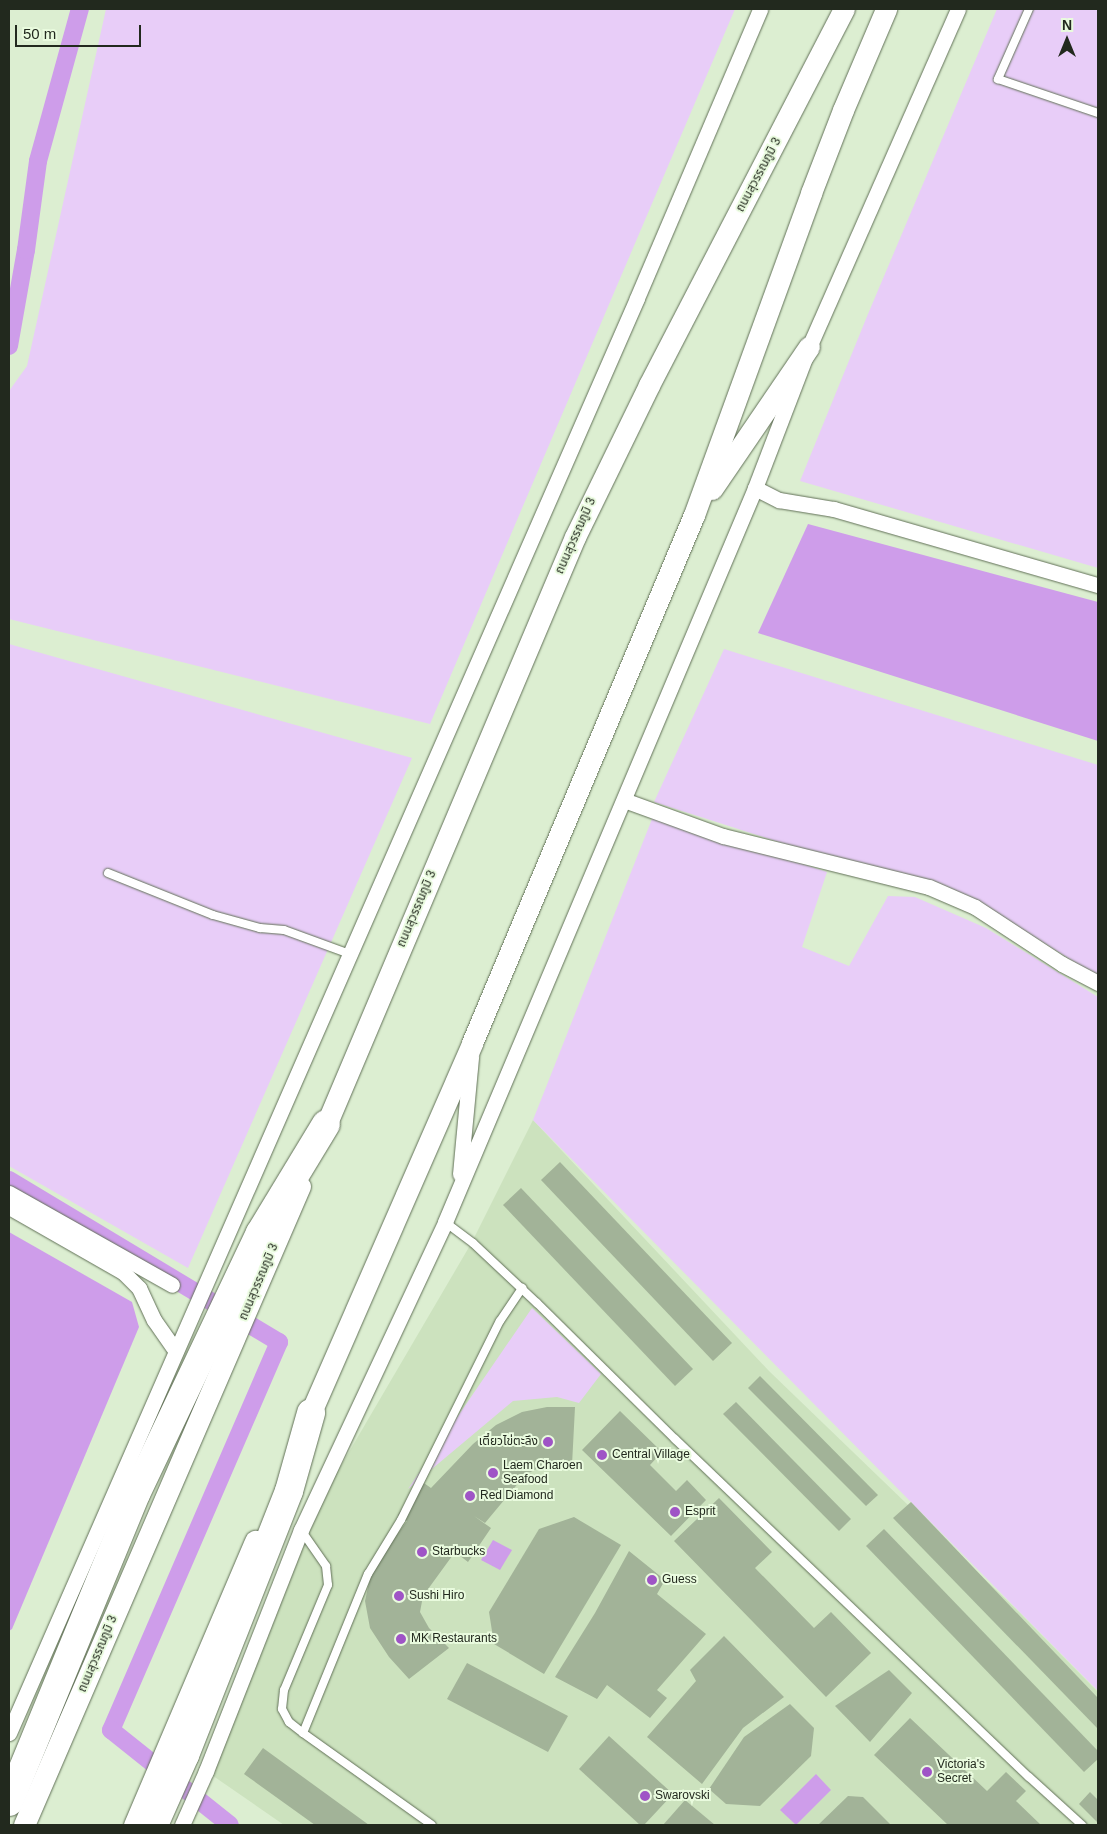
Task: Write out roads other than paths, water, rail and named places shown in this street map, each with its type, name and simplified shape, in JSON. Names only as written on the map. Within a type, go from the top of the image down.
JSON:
[{"type":"highway","points":[[9,1802],[136,1494],[220,1346],[281,1195],[326,1124]]},
{"type":"highway","points":[[161,1815],[187,1756],[289,1492],[311,1413]]},
{"type":"main road","name":"ถนนสุวรรณภูมิ 3","points":[[326,1124],[575,537],[649,385],[844,9]]},
{"type":"main road","points":[[311,1413],[472,1043],[694,514],[818,174],[886,9]]},
{"type":"main road","points":[[694,514],[809,347]]},
{"type":"main road","name":"ถนนสุวรรณภูมิ 3","points":[[24,1825],[220,1346]]},
{"type":"main road","points":[[134,1825],[161,1815]]},
{"type":"street","points":[[9,1733],[637,298],[760,9]]},
{"type":"street","points":[[187,1756],[301,1530],[445,1222],[755,488],[809,347],[958,9]]},
{"type":"street","points":[[755,488],[786,502],[834,509],[1098,585]]},
{"type":"street","points":[[624,800],[723,836],[929,887],[975,907],[1062,964],[1098,983]]},
{"type":"street","points":[[458,1188],[472,1043]]},
{"type":"street","points":[[9,1193],[172,1285]]},
{"type":"street","points":[[9,1207],[123,1272],[139,1288],[154,1320],[176,1350]]},
{"type":"lane","points":[[1029,9],[998,79],[1098,113]]},
{"type":"lane","points":[[108,873],[214,915],[260,928],[284,930],[350,954]]},
{"type":"lane","points":[[445,1222],[473,1243],[522,1288],[668,1432],[1029,1778],[1082,1825]]},
{"type":"lane","points":[[303,1733],[368,1574],[401,1520],[500,1321],[522,1288]]},
{"type":"lane","points":[[301,1530],[326,1566],[328,1576],[325,1598],[284,1690],[282,1709],[289,1722],[303,1733],[432,1825]]},
{"type":"waterway","points":[[9,346],[26,250],[38,161],[80,9]]},
{"type":"waterway","points":[[9,1180],[279,1342],[111,1730],[230,1825]]},
{"type":"place","name":"เตี๋ยวไข่ตะลึง","points":[[548,1442]]},
{"type":"place","name":"Central Village","points":[[602,1455]]},
{"type":"place","name":"Laem Charoen Seafood","points":[[493,1473]]},
{"type":"place","name":"Red Diamond","points":[[470,1496]]},
{"type":"place","name":"Esprit","points":[[675,1512]]},
{"type":"place","name":"Starbucks","points":[[422,1552]]},
{"type":"place","name":"Guess","points":[[652,1580]]},
{"type":"place","name":"Sushi Hiro","points":[[399,1596]]},
{"type":"place","name":"MK Restaurants","points":[[401,1639]]},
{"type":"place","name":"Victoria's Secret","points":[[927,1772]]},
{"type":"place","name":"Swarovski","points":[[645,1796]]}]
